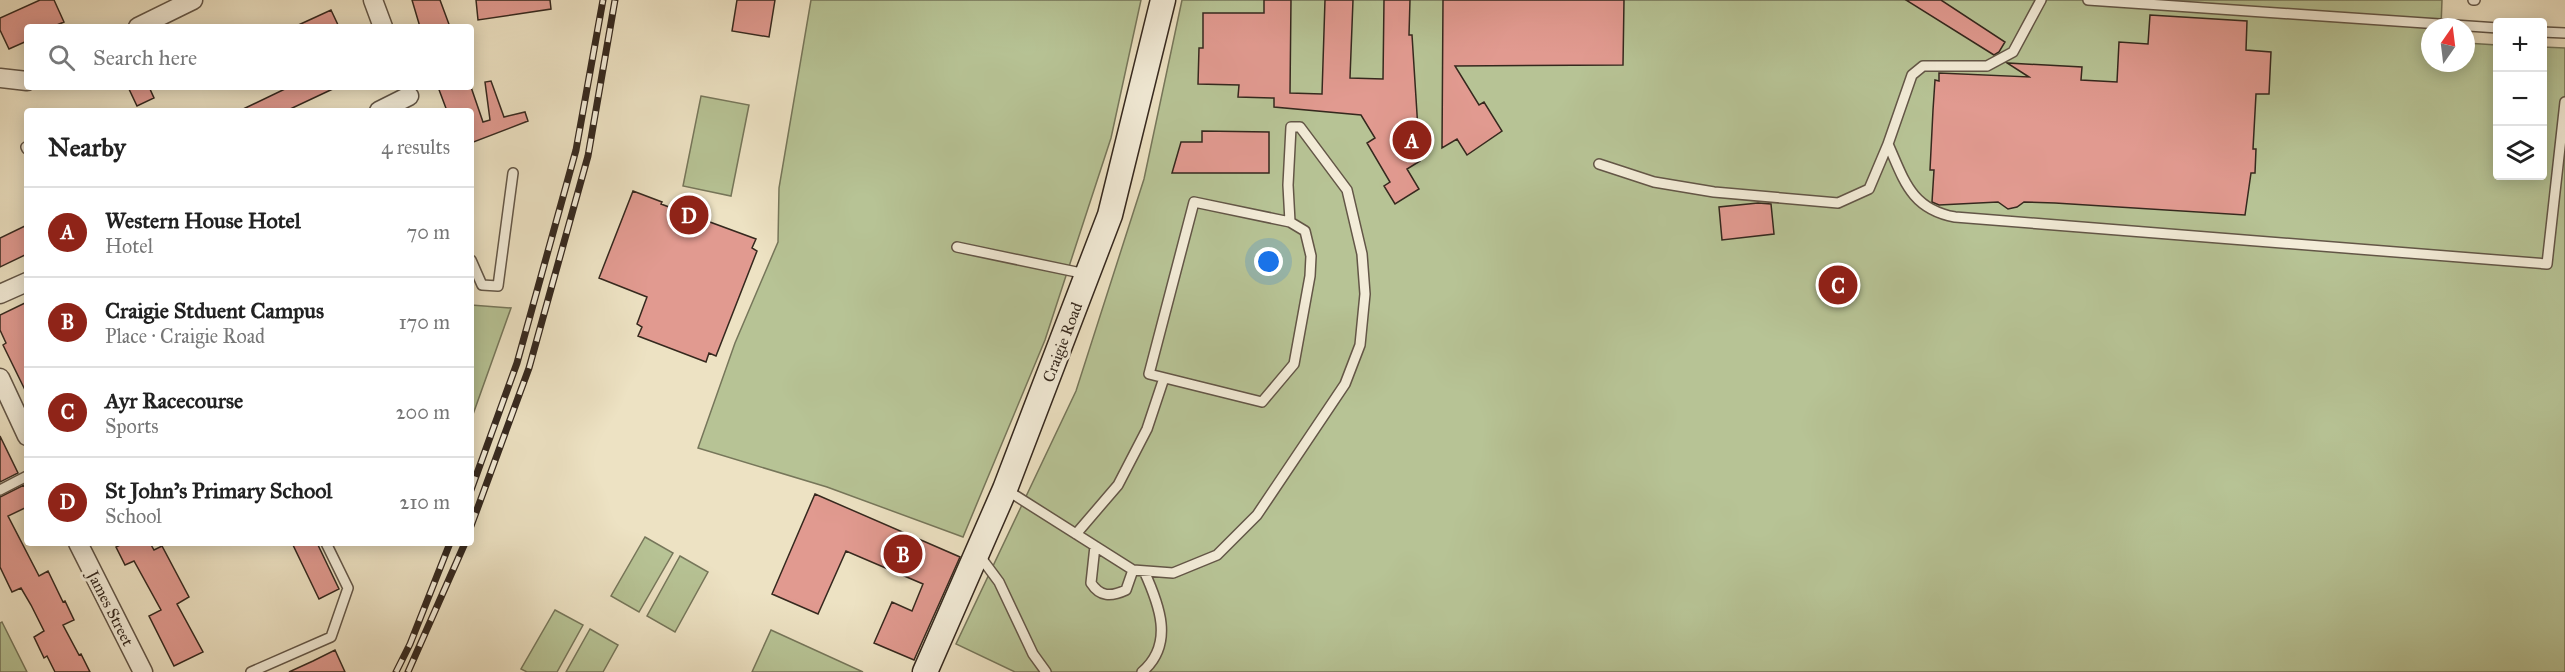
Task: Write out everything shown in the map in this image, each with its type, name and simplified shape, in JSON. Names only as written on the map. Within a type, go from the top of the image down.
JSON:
[{"type":"main road","name":"Craigie Road","points":[[925,672],[1005,489],[1110,215],[1163,0]]},
{"type":"street","points":[[144,24],[193,0]]},
{"type":"street","points":[[373,0],[382,24]]},
{"type":"street","points":[[0,78],[24,81]]},
{"type":"street","points":[[386,108],[410,98]]},
{"type":"street","points":[[0,294],[24,283]]},
{"type":"street","points":[[0,378],[24,430]]},
{"type":"street","name":"James Street","points":[[80,546],[143,672]]},
{"type":"lane","points":[[1599,164],[1654,182],[1714,192],[1838,203],[1869,189],[1888,144],[1912,75],[1923,66],[1987,66],[2013,52],[2041,0]]},
{"type":"lane","points":[[2088,0],[2493,28]]},
{"type":"lane","points":[[2547,32],[2565,33]]},
{"type":"lane","points":[[1888,144],[1901,174],[1920,203],[1941,214],[1955,217],[2547,264],[2565,102]]},
{"type":"lane","points":[[1005,489],[1133,570],[1173,573],[1216,555],[1257,515],[1345,384],[1360,345],[1365,294],[1362,254],[1347,190],[1300,127],[1291,127],[1288,185],[1290,222]]},
{"type":"lane","points":[[474,267],[482,285],[498,286],[513,173]]},
{"type":"lane","points":[[1194,202],[1290,222],[1305,231],[1311,256],[1294,364],[1262,402],[1149,374],[1194,202]]},
{"type":"lane","points":[[957,247],[1088,274]]},
{"type":"lane","points":[[1076,534],[1118,485],[1147,429],[1164,378]]},
{"type":"lane","points":[[0,490],[24,478]]},
{"type":"lane","points":[[251,672],[331,637],[348,588],[327,546]]},
{"type":"lane","points":[[1095,546],[1090,582],[1096,591],[1106,595],[1115,595],[1126,590],[1133,570]]},
{"type":"lane","points":[[978,553],[999,582],[1033,654],[1046,672]]},
{"type":"lane","points":[[1142,672],[1150,665],[1158,651],[1161,633],[1158,602],[1144,571]]},
{"type":"green space","points":[[811,0],[1141,0],[1111,138],[1045,340],[963,537],[827,487],[698,448],[735,343],[778,242],[779,188]]},
{"type":"green space","points":[[1182,0],[2442,0],[2441,18],[2421,18],[2421,72],[2475,72],[2475,44],[2493,45],[2493,180],[2547,180],[2547,47],[2565,48],[2565,672],[1015,672],[956,644],[1076,391],[1144,179]]},
{"type":"green space","points":[[701,96],[749,105],[731,196],[683,186]]},
{"type":"green space","points":[[474,305],[511,308],[474,412]]},
{"type":"green space","points":[[645,537],[673,553],[639,612],[611,596]]},
{"type":"green space","points":[[680,556],[708,572],[675,632],[647,616]]},
{"type":"green space","points":[[555,610],[583,625],[557,672],[527,672],[521,669]]},
{"type":"green space","points":[[2,622],[27,672],[0,672],[0,623]]},
{"type":"green space","points":[[590,629],[618,645],[603,672],[566,672]]},
{"type":"green space","points":[[771,630],[863,672],[752,672]]},
{"type":"building","points":[[40,0],[54,0],[64,22],[24,24],[24,42],[9,49],[0,30],[0,18]]},
{"type":"building","points":[[412,0],[440,0],[449,24],[419,24]]},
{"type":"building","points":[[476,0],[550,0],[551,9],[478,20]]},
{"type":"building","points":[[737,0],[775,0],[769,37],[732,31]]},
{"type":"building","points":[[1264,0],[1291,0],[1290,93],[1322,94],[1325,0],[1353,0],[1350,78],[1383,79],[1384,0],[1410,0],[1409,35],[1412,35],[1420,161],[1407,169],[1419,189],[1395,204],[1384,186],[1390,182],[1367,143],[1375,138],[1361,115],[1274,107],[1274,98],[1238,97],[1239,85],[1198,84],[1199,48],[1203,48],[1203,13],[1264,13]]},
{"type":"building","points":[[1443,0],[1624,0],[1623,65],[1455,66],[1479,105],[1484,102],[1502,131],[1467,155],[1457,139],[1442,148]]},
{"type":"building","points":[[1906,0],[1941,0],[2005,42],[1999,52],[1994,55]]},
{"type":"building","points":[[331,10],[338,24],[301,24]]},
{"type":"building","points":[[2150,15],[2247,21],[2246,50],[2271,52],[2269,94],[2256,94],[2253,149],[2256,149],[2255,173],[2251,173],[2245,215],[2055,203],[2024,202],[2008,209],[1998,202],[1939,205],[1932,202],[1934,170],[1930,170],[1933,110],[1935,80],[1939,81],[1939,73],[2029,77],[2007,63],[2082,67],[2081,80],[2117,82],[2119,42],[2148,44]]},
{"type":"building","points":[[491,81],[504,117],[525,112],[528,121],[474,142],[474,108],[446,108],[439,90],[472,90],[483,122],[490,120],[485,82]]},
{"type":"building","points":[[129,90],[150,90],[154,98],[137,106]]},
{"type":"building","points":[[283,90],[331,90],[292,108],[245,108]]},
{"type":"building","points":[[1202,131],[1269,132],[1269,173],[1172,173],[1181,142],[1202,142]]},
{"type":"building","points":[[633,191],[662,202],[661,204],[756,239],[752,248],[757,251],[716,356],[709,353],[706,362],[638,336],[642,327],[637,324],[647,297],[599,278]]},
{"type":"building","points":[[1771,204],[1774,234],[1722,240],[1719,207]]},
{"type":"building","points":[[24,226],[24,255],[0,267],[0,238]]},
{"type":"building","points":[[24,303],[24,388],[3,345],[6,343],[0,330],[0,315]]},
{"type":"building","points":[[0,436],[18,473],[0,482]]},
{"type":"building","points":[[24,485],[24,508],[8,516],[39,576],[48,571],[63,602],[65,601],[74,620],[63,625],[90,672],[55,672],[47,656],[44,658],[34,637],[44,631],[21,588],[12,592],[0,567],[0,497]]},
{"type":"building","points":[[815,494],[960,557],[914,660],[874,643],[892,602],[912,611],[923,584],[846,551],[818,614],[772,594]]},
{"type":"building","points":[[152,546],[154,550],[162,546],[189,597],[177,604],[203,652],[174,666],[149,616],[161,610],[134,561],[125,565],[116,547]]},
{"type":"building","points":[[293,546],[318,546],[339,589],[319,599]]},
{"type":"building","points":[[335,650],[345,672],[289,672],[313,661]]},
{"type":"railway","points":[[474,482],[517,363],[576,150],[603,0]]},
{"type":"railway","points":[[474,518],[529,368],[588,156],[615,0]]},
{"type":"railway","points":[[396,672],[410,644],[449,546]]},
{"type":"railway","points":[[408,672],[464,546]]},
{"type":"place","name":"Western House Hotel","points":[[1412,140]]},
{"type":"place","name":"St John's Primary School","points":[[689,215]]},
{"type":"place","name":"Ayr Racecourse","points":[[1838,285]]},
{"type":"place","name":"Craigie Stduent Campus","points":[[903,554]]}]
